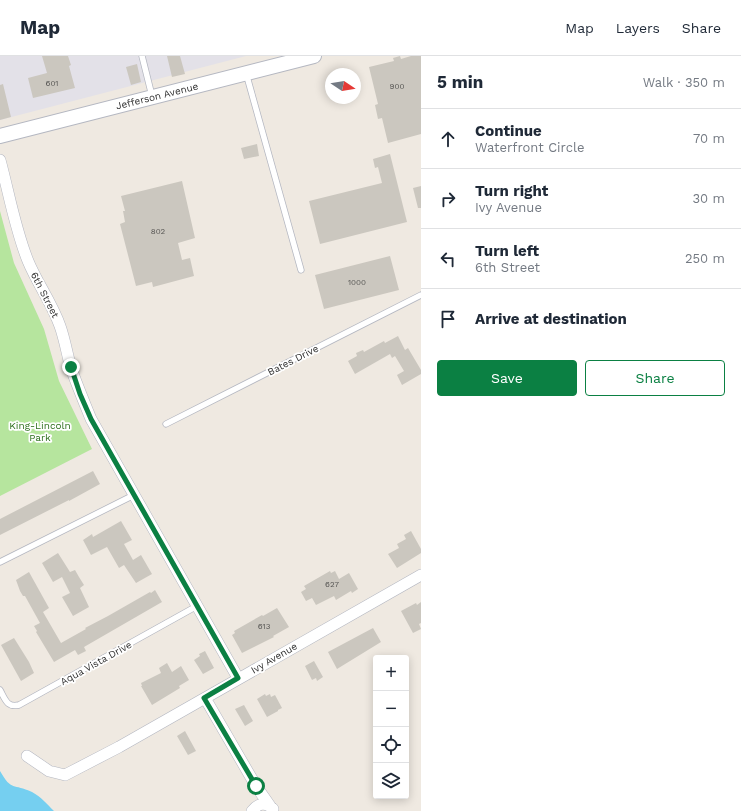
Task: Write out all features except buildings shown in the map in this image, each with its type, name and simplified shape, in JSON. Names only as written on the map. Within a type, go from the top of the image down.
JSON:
[{"type":"street","name":"Jefferson Avenue","points":[[0,136],[314,56]]},
{"type":"street","name":"6th Street","points":[[0,160],[28,261],[37,282],[54,311],[80,394],[91,419],[238,678]]},
{"type":"street","name":"Ivy Avenue","points":[[27,756],[49,772],[65,775],[119,747],[421,575]]},
{"type":"street","points":[[204,698],[256,786],[272,808]]},
{"type":"street","points":[[252,811],[258,805],[266,804],[272,808]]},
{"type":"lane","points":[[142,56],[152,97]]},
{"type":"lane","points":[[246,73],[301,270]]},
{"type":"lane","name":"Bates Drive","points":[[166,424],[421,295]]},
{"type":"lane","points":[[0,562],[134,495]]},
{"type":"lane","name":"Aqua Vista Drive","points":[[0,690],[10,706],[19,705],[198,606]]},
{"type":"shaded area","points":[[0,56],[246,56],[0,120]]},
{"type":"green space","name":"King-Lincoln Park","points":[[0,211],[14,263],[44,329],[59,381],[92,449],[0,496]]},
{"type":"water","points":[[0,771],[7,782],[13,786],[32,792],[54,811],[0,811]]},
{"type":"route","points":[[71,367],[80,394],[104,444],[238,678],[204,698],[256,786]]}]
